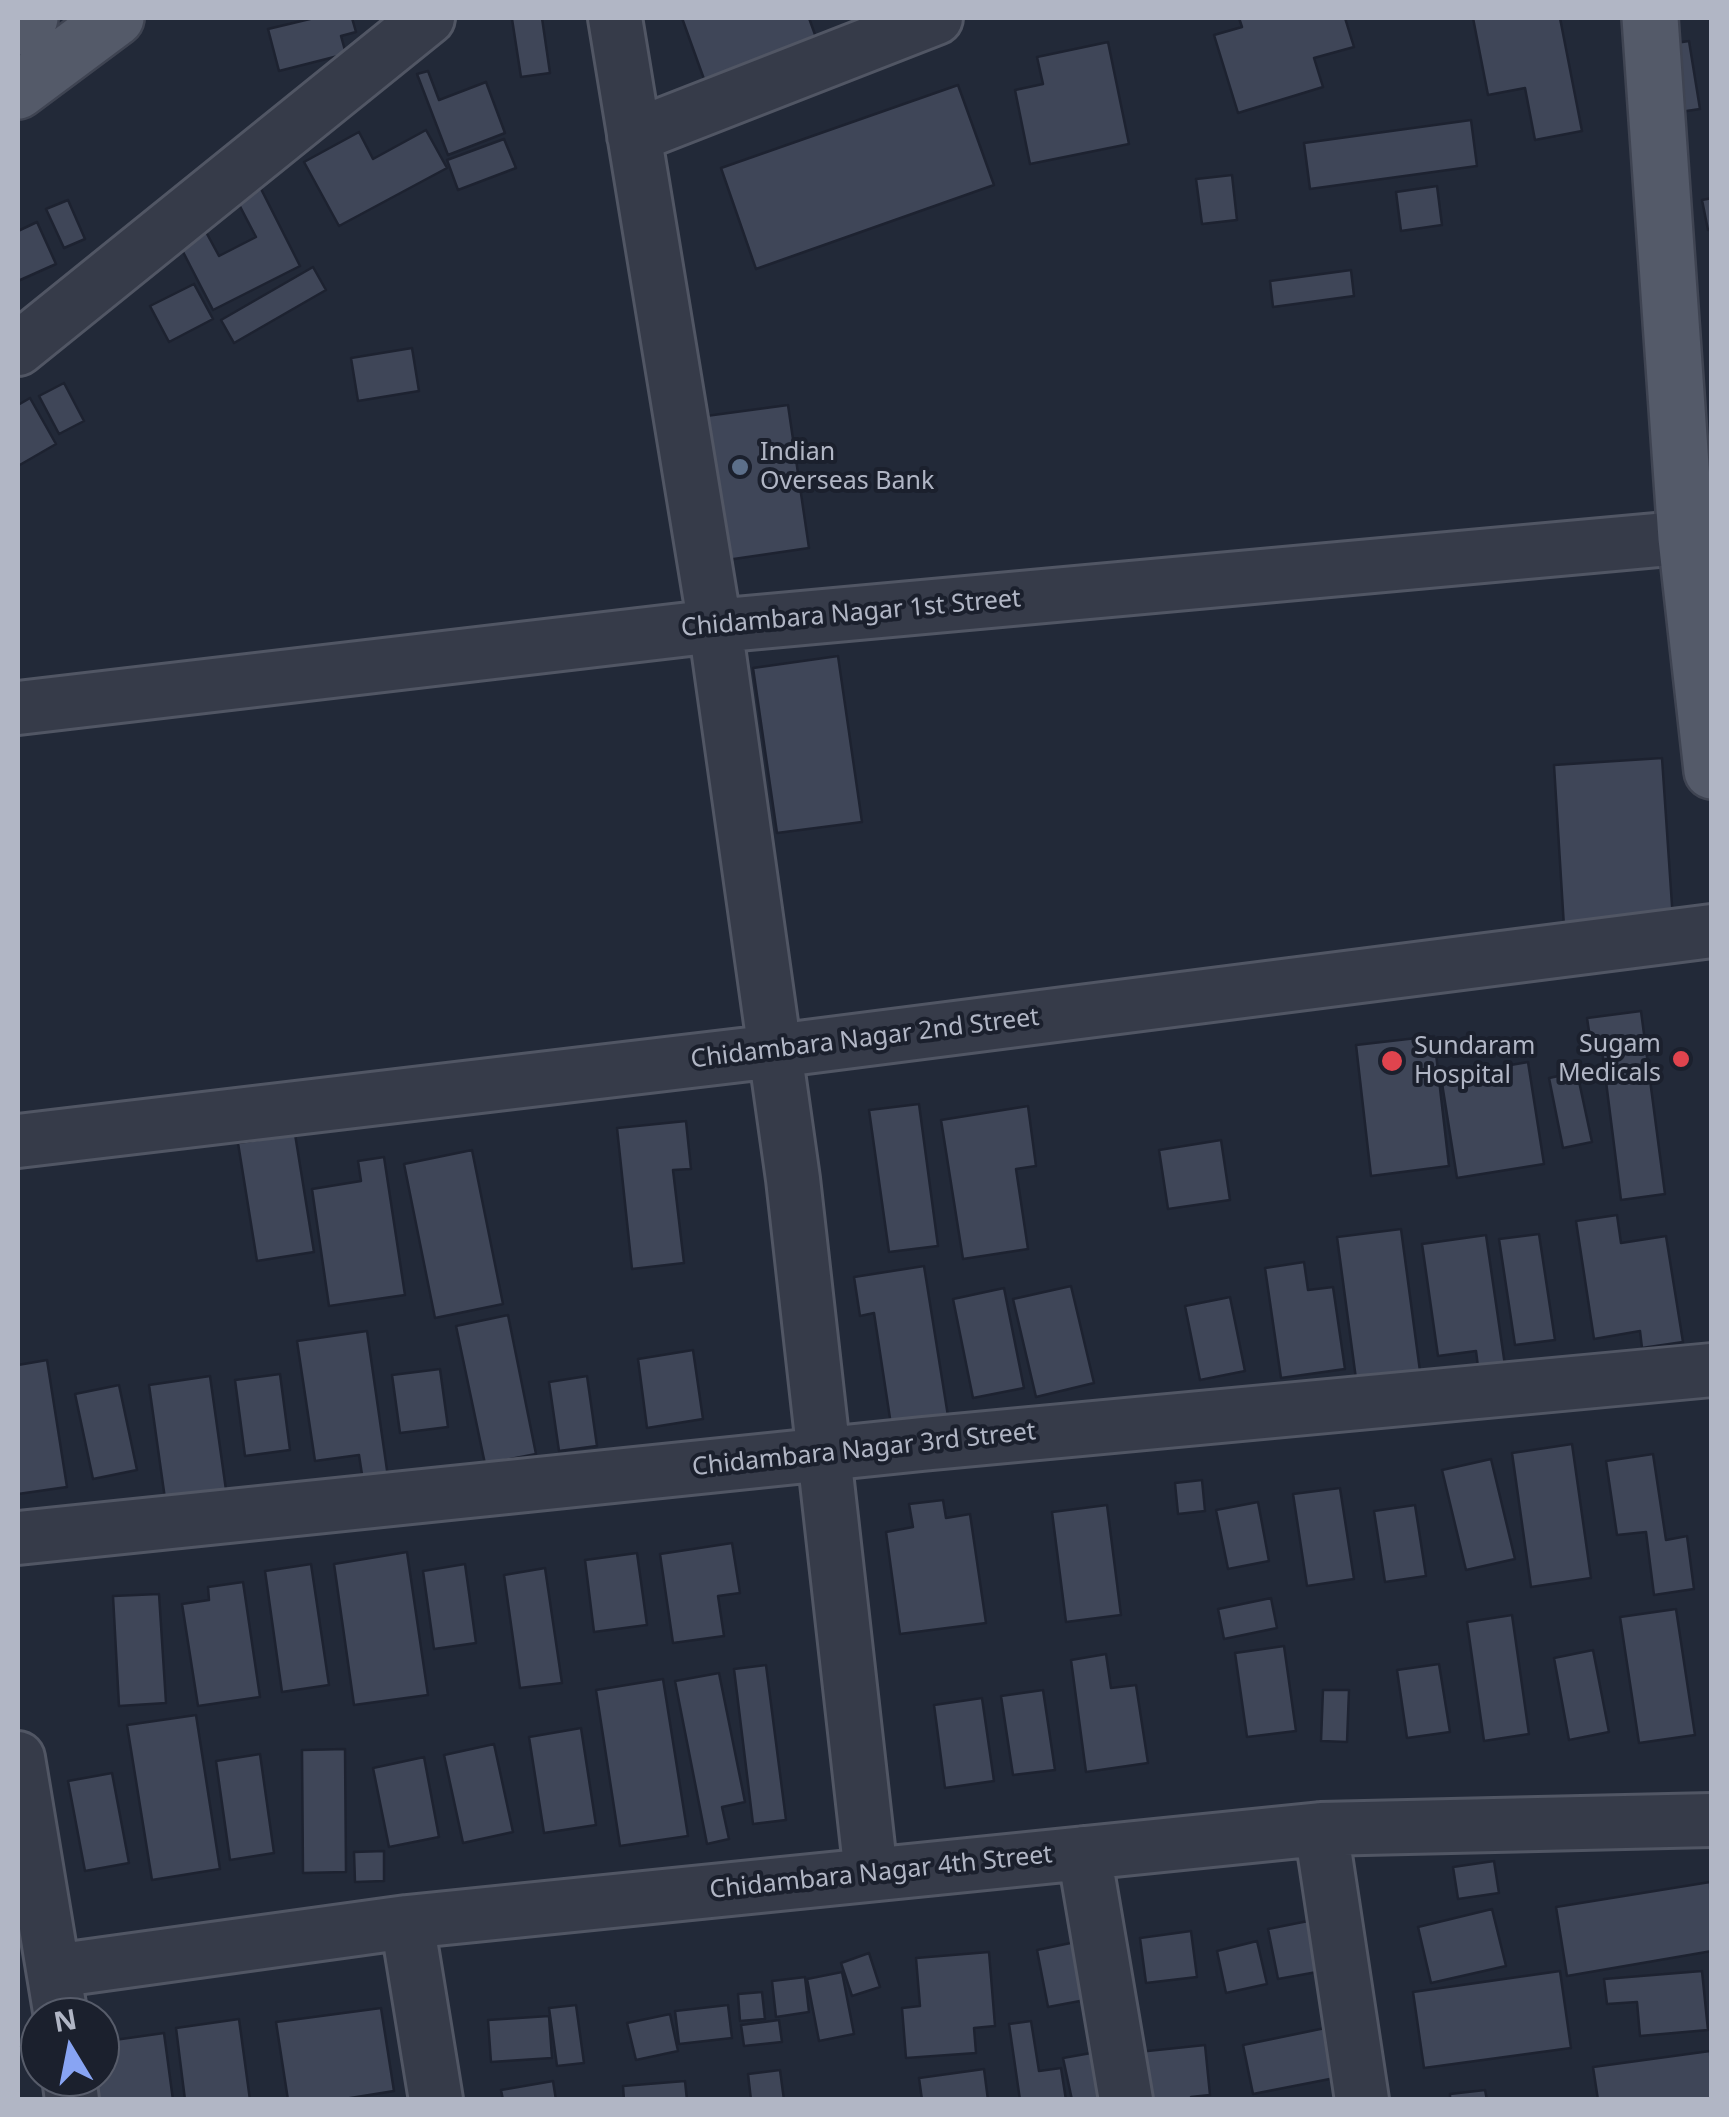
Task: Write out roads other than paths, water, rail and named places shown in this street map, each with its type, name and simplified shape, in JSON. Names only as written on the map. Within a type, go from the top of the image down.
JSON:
[{"type":"main road","points":[[18,27],[30,18]]},
{"type":"main road","points":[[18,90],[116,18]]},
{"type":"main road","points":[[1650,18],[1699,537],[1712,772]]},
{"type":"street","points":[[18,350],[428,18]]},
{"type":"street","points":[[615,18],[715,626],[793,1179],[871,1874]]},
{"type":"street","points":[[634,136],[936,18]]},
{"type":"street","name":"Chidambara Nagar 1st Street","points":[[18,708],[715,626],[1699,537]]},
{"type":"street","name":"Chidambara Nagar 2nd Street","points":[[18,1140],[775,1051],[1712,932]]},
{"type":"street","name":"Chidambara Nagar 3rd Street","points":[[18,1538],[825,1454],[1712,1370]]},
{"type":"street","points":[[18,1758],[58,1994]]},
{"type":"street","name":"Chidambara Nagar 4th Street","points":[[58,1994],[407,1922],[1321,1829],[1712,1820]]},
{"type":"street","points":[[1321,1829],[1362,2100]]},
{"type":"street","points":[[1084,1852],[1126,2100]]},
{"type":"street","points":[[407,1922],[436,2100]]},
{"type":"place","name":"Indian Overseas Bank","points":[[740,467]]},
{"type":"place","name":"Sugam Medicals","points":[[1681,1059]]},
{"type":"place","name":"Sundaram Hospital","points":[[1392,1061]]}]
